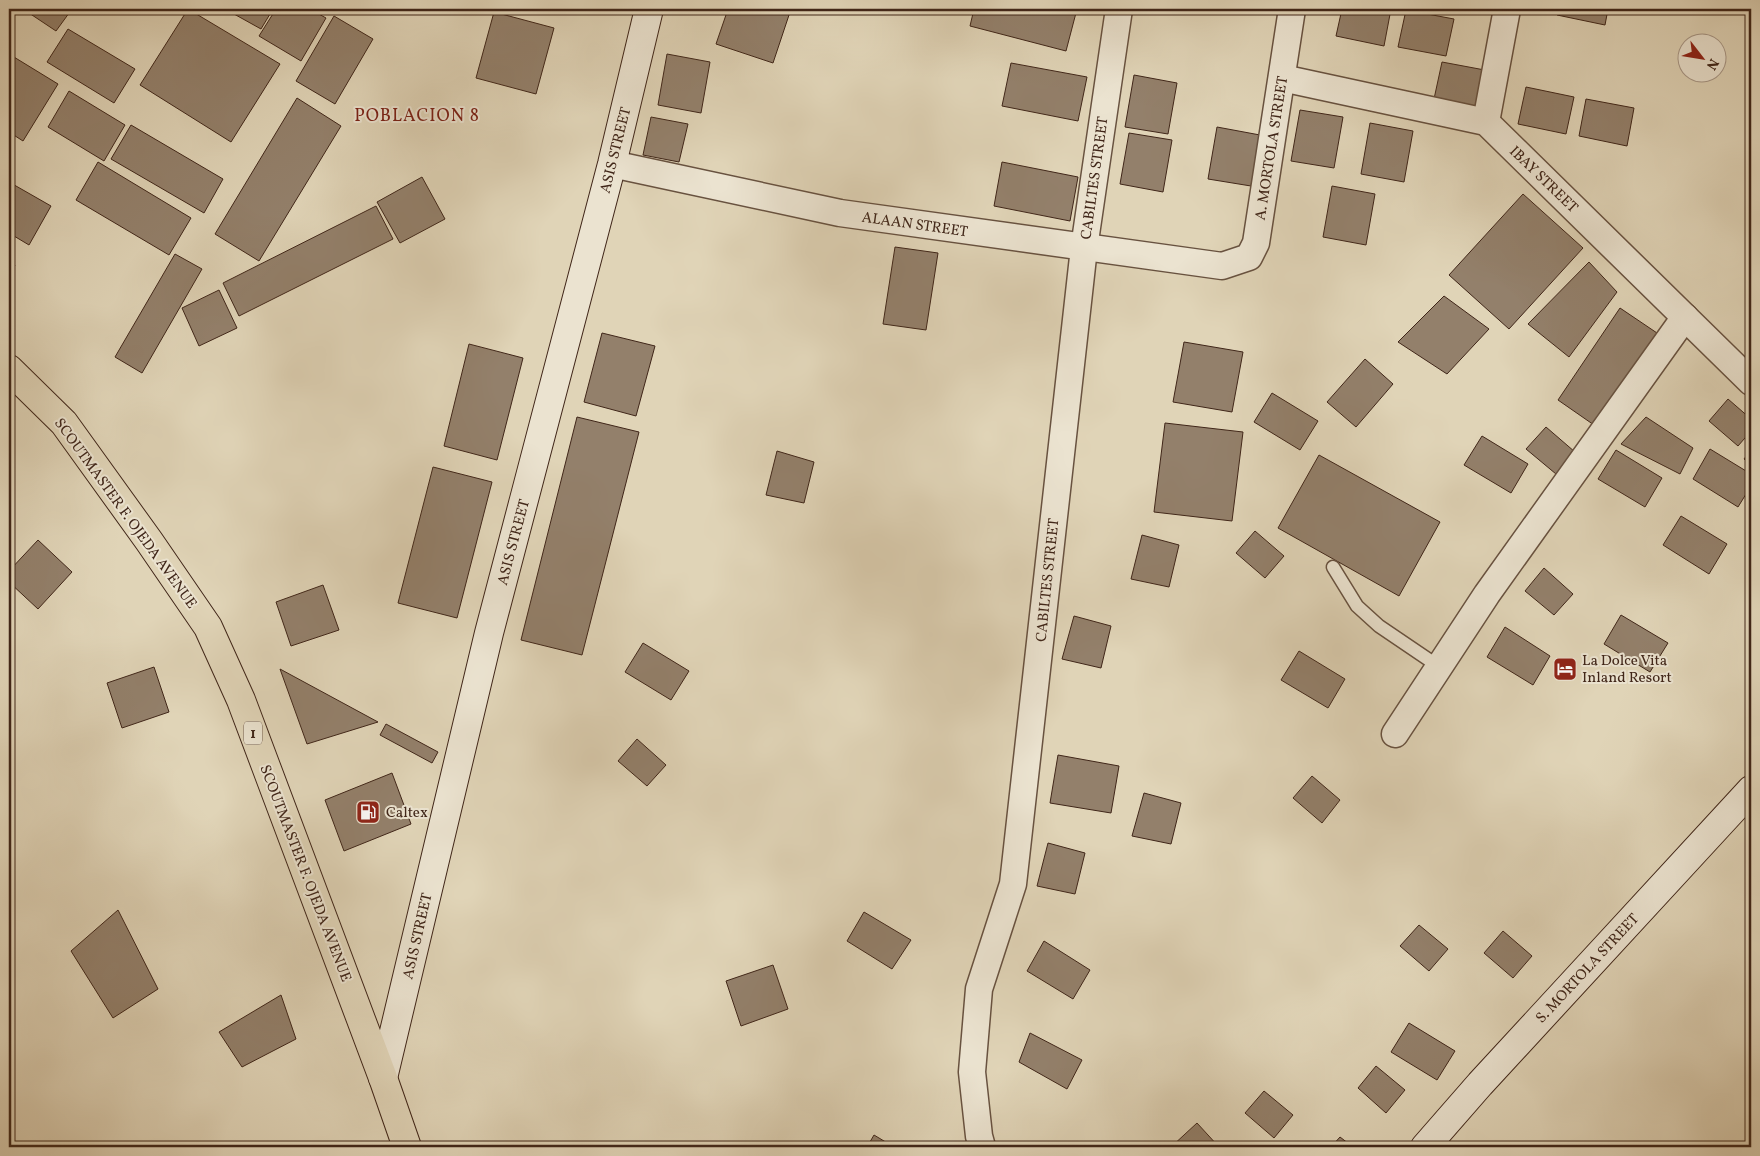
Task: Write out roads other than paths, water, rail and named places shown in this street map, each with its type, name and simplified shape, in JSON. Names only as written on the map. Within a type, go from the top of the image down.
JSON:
[{"type":"highway","name":"SCOUTMASTER F. OJEDA AVENUE","points":[[9,369],[64,423],[208,627],[241,700],[383,1078],[407,1147]]},
{"type":"main road","name":"ASIS STREET","points":[[383,1078],[489,633],[612,164],[649,9]]},
{"type":"main road","name":"S. MORTOLA STREET","points":[[1425,1147],[1480,1084],[1751,790]]},
{"type":"street","name":"CABILTES STREET","points":[[982,1147],[979,1136],[972,1072],[979,989],[1013,884],[1084,248],[1119,9]]},
{"type":"street","name":"A. MORTOLA STREET","points":[[1222,266],[1249,257],[1256,243],[1292,9]]},
{"type":"street","points":[[1282,78],[1486,122],[1507,9]]},
{"type":"street","name":"IBAY STREET","points":[[1486,122],[1751,382]]},
{"type":"street","name":"ALAAN STREET","points":[[612,164],[840,213],[1222,266]]},
{"type":"street","points":[[1395,734],[1486,594],[1685,317]]},
{"type":"lane","points":[[1333,567],[1357,606],[1379,626],[1438,666]]},
{"type":"place","name":"La Dolce Vita Inland Resort","points":[[1565,669]]},
{"type":"place","name":"Caltex","points":[[368,812]]},
{"type":"district","name":"POBLACION 8","points":[[417,115]]}]
